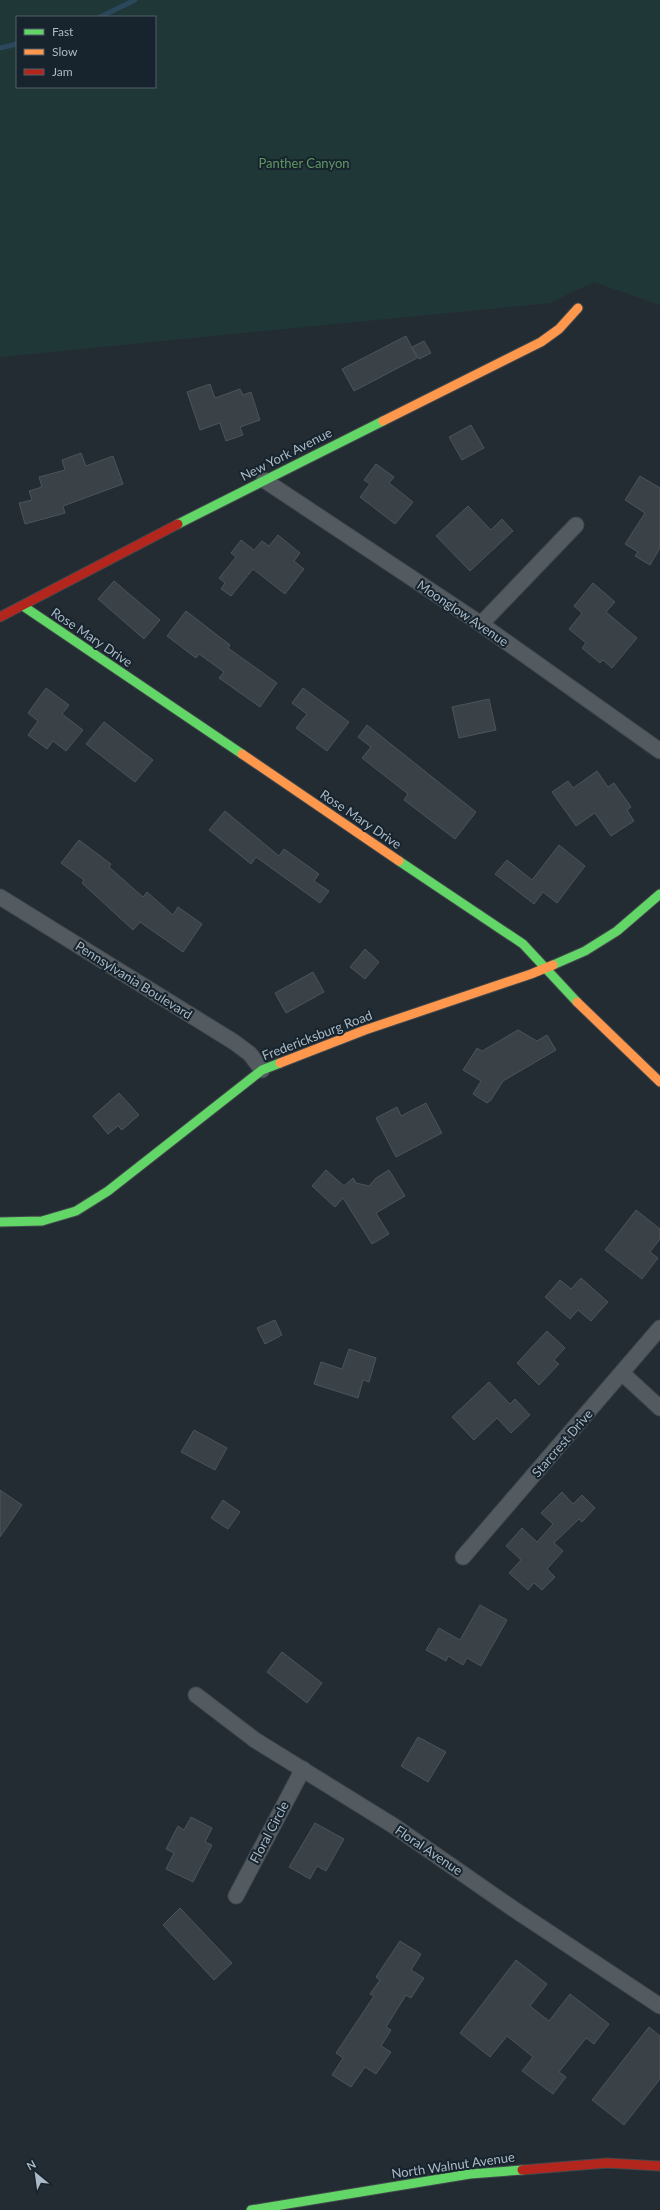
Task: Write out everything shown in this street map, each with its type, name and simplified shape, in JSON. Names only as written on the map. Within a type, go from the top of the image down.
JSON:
[{"type":"street","name":"New York Avenue","points":[[0,617],[264,480],[541,342],[558,329],[578,308]]},
{"type":"street","name":"Moonglow Avenue","points":[[264,480],[480,624],[660,751]]},
{"type":"street","points":[[480,624],[576,525]]},
{"type":"street","name":"Rose Mary Drive","points":[[23,606],[523,944],[544,968],[660,1082]]},
{"type":"street","name":"Fredericksburg Road","points":[[0,1222],[47,1219],[67,1214],[86,1205],[108,1191],[262,1070],[365,1030],[544,968],[585,951],[610,935],[642,911],[660,894]]},
{"type":"street","name":"Pennsylvania Boulevard","points":[[0,897],[234,1042],[250,1054],[262,1070]]},
{"type":"street","name":"Starcrest Drive","points":[[463,1557],[660,1328]]},
{"type":"street","points":[[622,1373],[660,1408]]},
{"type":"street","name":"Floral Avenue","points":[[196,1695],[255,1740],[394,1826],[515,1910],[660,2006]]},
{"type":"street","name":"Floral Circle","points":[[236,1896],[303,1769]]},
{"type":"street","name":"North Walnut Avenue","points":[[251,2210],[470,2174],[607,2163],[660,2166]]},
{"type":"green space","name":"Panther Canyon","points":[[0,0],[660,0],[660,305],[594,282],[550,303],[0,357]]},
{"type":"building","points":[[406,336],[417,358],[354,391],[342,369]]},
{"type":"building","points":[[424,341],[431,353],[419,359],[412,347]]},
{"type":"building","points":[[210,384],[215,398],[240,389],[243,395],[251,392],[260,420],[240,427],[243,435],[226,441],[220,423],[200,430],[187,392]]},
{"type":"building","points":[[471,425],[484,448],[462,460],[449,437]]},
{"type":"building","points":[[81,453],[86,466],[113,456],[123,484],[63,506],[65,513],[25,524],[19,503],[32,500],[29,491],[42,487],[39,477],[65,470],[62,460]]},
{"type":"building","points":[[376,464],[394,477],[389,483],[413,502],[395,524],[360,497],[370,484],[364,480]]},
{"type":"building","points":[[640,476],[660,488],[660,548],[650,565],[635,556],[638,552],[625,544],[645,513],[625,500]]},
{"type":"building","points":[[468,506],[491,530],[502,519],[513,531],[470,571],[436,536]]},
{"type":"building","points":[[278,535],[300,553],[294,561],[304,569],[285,594],[253,569],[231,596],[221,589],[225,583],[219,578],[236,557],[231,553],[241,540],[254,550],[262,541],[269,546]]},
{"type":"building","points":[[114,581],[160,620],[144,639],[98,599]]},
{"type":"building","points":[[593,583],[615,602],[606,612],[637,638],[612,668],[603,660],[600,663],[582,648],[586,643],[569,629],[582,613],[574,606]]},
{"type":"building","points":[[186,611],[230,645],[228,648],[277,683],[260,707],[219,678],[224,672],[199,654],[196,658],[167,636]]},
{"type":"building","points":[[46,688],[69,705],[62,714],[83,730],[66,751],[53,741],[47,749],[28,735],[38,721],[28,713]]},
{"type":"building","points":[[303,688],[349,722],[327,751],[296,728],[307,714],[292,703]]},
{"type":"building","points":[[489,699],[496,730],[459,738],[452,707]]},
{"type":"building","points":[[104,722],[153,760],[135,782],[86,744]]},
{"type":"building","points":[[367,725],[476,812],[455,839],[404,800],[408,794],[362,758],[371,747],[358,737]]},
{"type":"building","points":[[597,771],[608,787],[614,783],[631,807],[627,810],[634,821],[611,836],[595,813],[576,826],[552,792],[568,781],[573,788]]},
{"type":"building","points":[[225,811],[279,856],[284,849],[319,874],[314,881],[329,891],[320,903],[256,857],[251,864],[209,830]]},
{"type":"building","points":[[79,840],[111,864],[109,867],[143,897],[147,892],[173,915],[178,907],[202,924],[183,952],[140,922],[133,930],[82,883],[84,880],[61,863]]},
{"type":"building","points":[[559,845],[585,866],[557,903],[543,892],[534,904],[495,874],[507,860],[532,880]]},
{"type":"building","points":[[365,949],[379,962],[365,979],[350,967]]},
{"type":"building","points":[[313,972],[324,992],[286,1013],[275,993]]},
{"type":"building","points":[[518,1030],[537,1041],[547,1035],[556,1050],[503,1081],[491,1100],[487,1103],[473,1094],[481,1081],[463,1070],[477,1048],[482,1051]]},
{"type":"building","points":[[119,1093],[139,1115],[122,1130],[118,1126],[108,1134],[93,1116]]},
{"type":"building","points":[[426,1103],[442,1133],[396,1157],[376,1118],[397,1107],[401,1116]]},
{"type":"building","points":[[326,1170],[344,1186],[353,1178],[356,1183],[369,1186],[376,1178],[389,1170],[405,1196],[376,1213],[389,1234],[372,1244],[343,1198],[335,1207],[312,1186]]},
{"type":"building","points":[[636,1210],[660,1229],[660,1239],[650,1252],[658,1258],[642,1279],[605,1250]]},
{"type":"building","points":[[581,1278],[608,1302],[591,1321],[578,1310],[570,1319],[545,1297],[560,1280],[571,1289]]},
{"type":"building","points":[[275,1320],[282,1335],[265,1344],[257,1328]]},
{"type":"building","points":[[547,1331],[565,1348],[554,1360],[559,1364],[539,1385],[517,1363]]},
{"type":"building","points":[[349,1349],[376,1358],[369,1382],[363,1380],[358,1398],[314,1384],[321,1362],[342,1369]]},
{"type":"building","points":[[489,1382],[510,1404],[515,1399],[530,1415],[511,1433],[497,1418],[474,1440],[452,1417]]},
{"type":"building","points":[[194,1430],[227,1448],[215,1470],[181,1452]]},
{"type":"building","points":[[0,1490],[22,1505],[0,1537]]},
{"type":"building","points":[[562,1492],[573,1504],[582,1495],[595,1508],[582,1522],[579,1519],[554,1543],[563,1551],[547,1569],[555,1577],[542,1590],[534,1583],[528,1590],[509,1573],[521,1560],[506,1546],[522,1528],[537,1542],[553,1524],[541,1513]]},
{"type":"building","points":[[223,1500],[240,1512],[228,1529],[211,1518]]},
{"type":"building","points":[[480,1605],[507,1620],[481,1666],[467,1658],[463,1665],[448,1656],[446,1661],[426,1650],[439,1628],[460,1640]]},
{"type":"building","points":[[282,1652],[322,1683],[307,1703],[267,1672]]},
{"type":"building","points":[[418,1737],[446,1752],[428,1782],[401,1766]]},
{"type":"building","points":[[191,1817],[212,1828],[205,1842],[212,1845],[193,1882],[166,1869],[174,1853],[166,1849],[178,1826],[184,1830]]},
{"type":"building","points":[[315,1823],[344,1839],[326,1871],[317,1866],[310,1879],[289,1867]]},
{"type":"building","points":[[180,1908],[232,1963],[214,1980],[163,1925]]},
{"type":"building","points":[[400,1941],[421,1954],[411,1970],[424,1978],[411,1998],[406,1995],[386,2027],[391,2030],[381,2046],[391,2052],[376,2074],[365,2067],[351,2087],[332,2075],[343,2058],[336,2053],[374,1996],[370,1994],[380,1980],[376,1977]]},
{"type":"building","points":[[516,1960],[547,1984],[530,2006],[549,2021],[570,1994],[609,2024],[594,2044],[586,2038],[559,2072],[566,2077],[553,2094],[522,2071],[533,2057],[507,2036],[490,2057],[460,2033]]},
{"type":"building","points":[[649,2027],[660,2036],[660,2079],[624,2125],[592,2100]]},
{"type":"waterway","points":[[102,16],[135,0]]},
{"type":"waterway","points":[[0,48],[16,44]]},
{"type":"traffic: fast","points":[[178,524],[383,421]]},
{"type":"traffic: fast","points":[[23,606],[242,754]]},
{"type":"traffic: fast","points":[[399,861],[523,944],[577,1002]]},
{"type":"traffic: fast","points":[[553,965],[585,951],[617,931],[660,894]]},
{"type":"traffic: fast","points":[[0,1222],[42,1221],[76,1211],[108,1191],[262,1070],[280,1063]]},
{"type":"traffic: fast","points":[[251,2210],[470,2174],[522,2170]]},
{"type":"traffic: slow","points":[[383,421],[541,342],[559,329],[578,308]]},
{"type":"traffic: slow","points":[[242,754],[399,861]]},
{"type":"traffic: slow","points":[[280,1063],[365,1030],[531,974],[553,965]]},
{"type":"traffic: slow","points":[[577,1002],[660,1082]]},
{"type":"traffic: jam","points":[[0,617],[178,524]]},
{"type":"traffic: jam","points":[[522,2170],[607,2163],[660,2166]]}]
